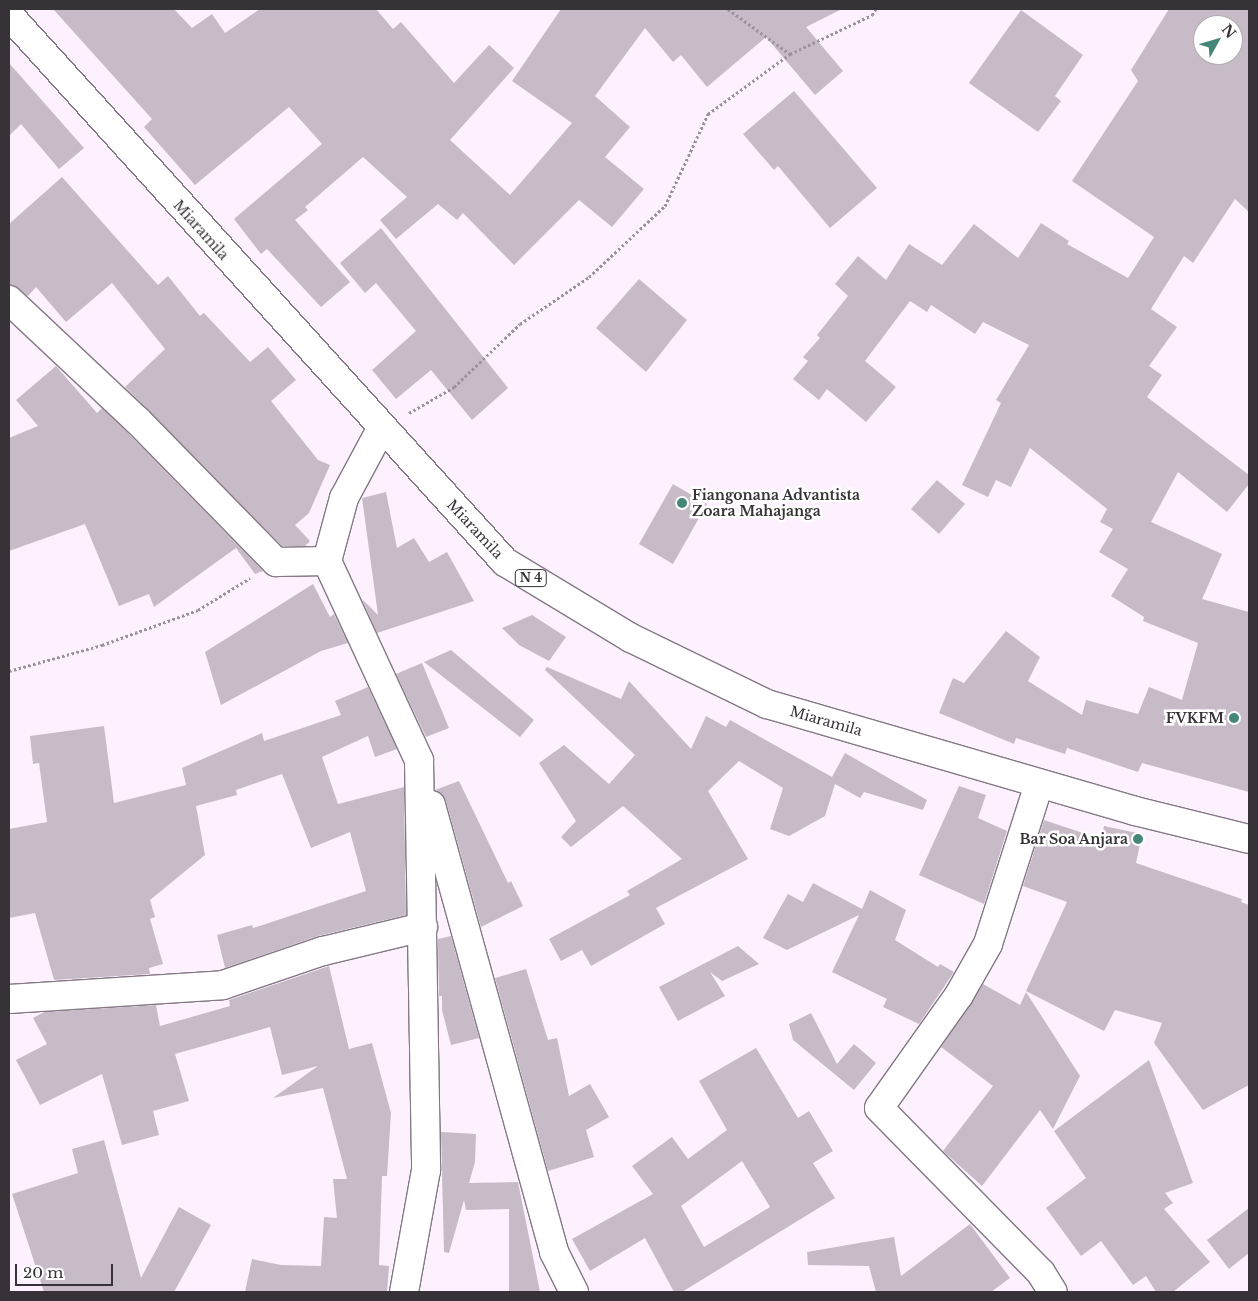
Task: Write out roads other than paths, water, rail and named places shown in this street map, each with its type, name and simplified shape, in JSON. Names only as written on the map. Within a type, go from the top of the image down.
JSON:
[{"type":"street","name":"Miaramila","points":[[9,15],[381,430],[505,562],[631,638],[767,704],[1039,784],[1249,839]]},
{"type":"street","points":[[9,300],[137,420],[276,562],[327,561]]},
{"type":"street","points":[[381,430],[344,498],[327,561],[419,760],[474,971],[554,1252],[574,1292]]},
{"type":"street","points":[[404,1292],[426,1170],[419,760]]},
{"type":"street","points":[[1039,784],[988,944],[959,995],[879,1108],[1041,1273],[1053,1292]]},
{"type":"street","points":[[9,999],[223,985],[323,951],[423,927]]},
{"type":"place","name":"Fiangonana Advantista Zoara Mahajanga","points":[[682,503]]},
{"type":"place","name":"FVKFM","points":[[1234,718]]},
{"type":"place","name":"Bar Soa Anjara","points":[[1138,839]]}]
